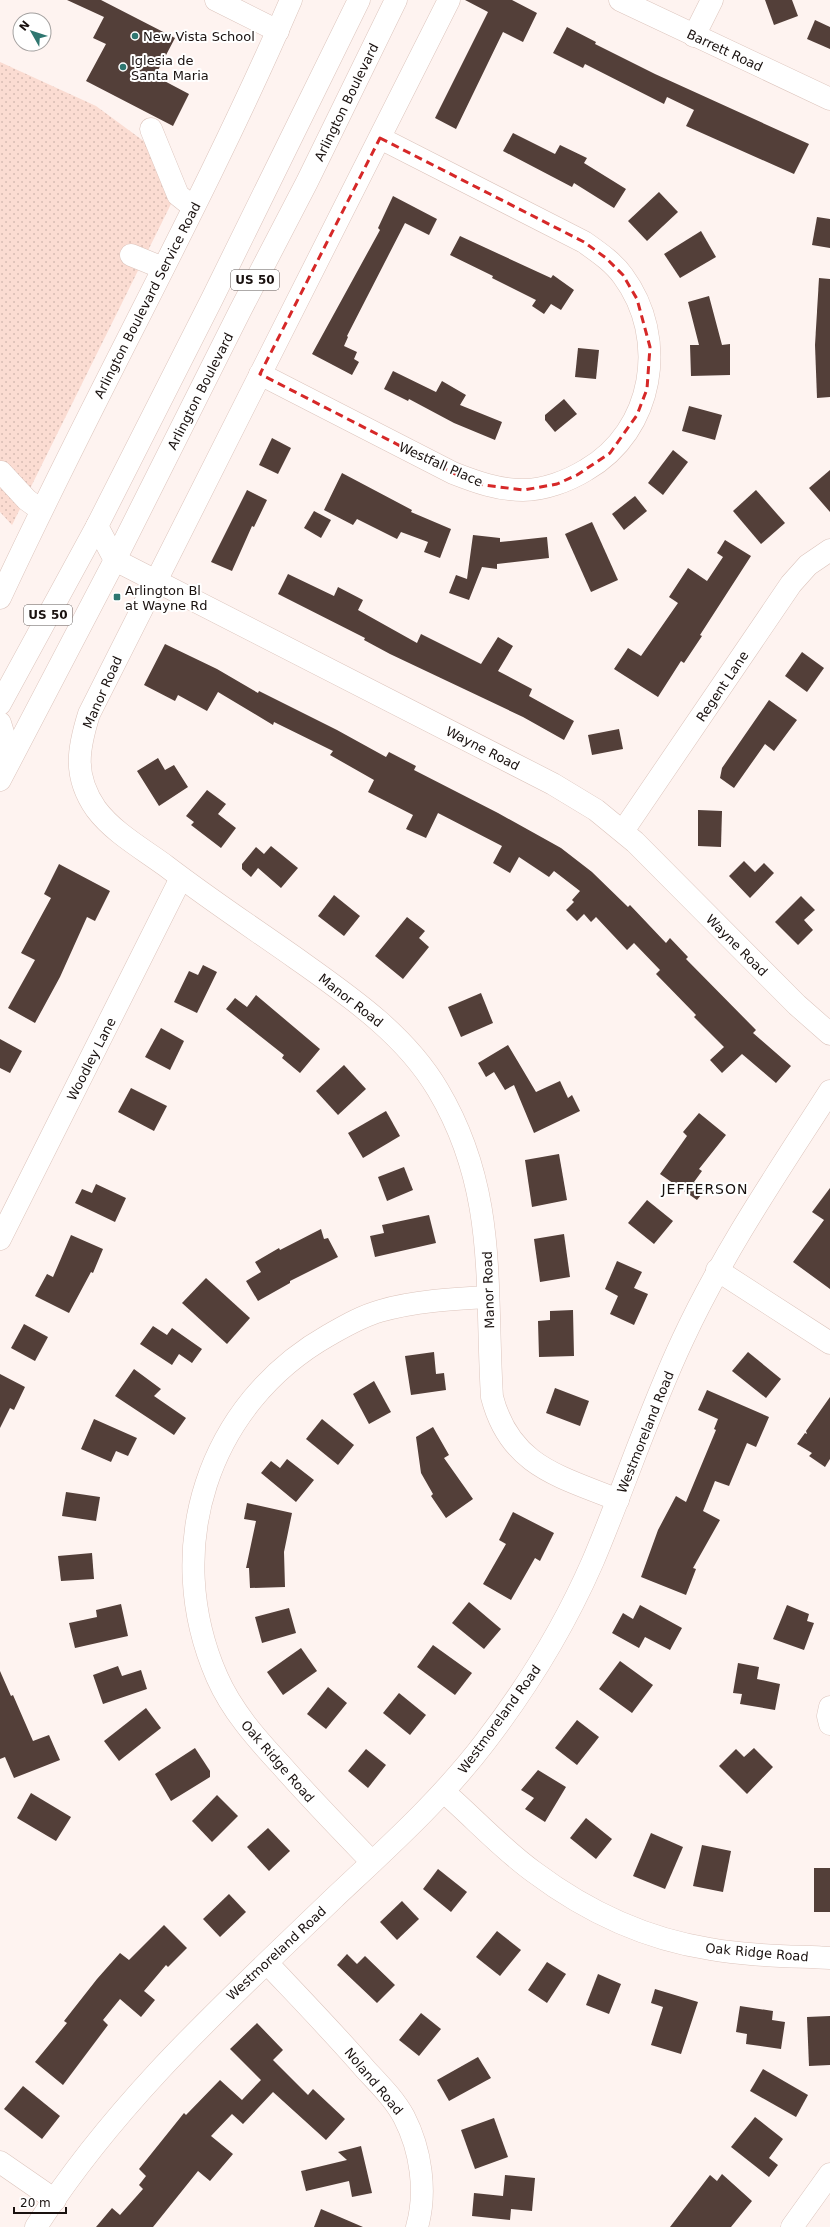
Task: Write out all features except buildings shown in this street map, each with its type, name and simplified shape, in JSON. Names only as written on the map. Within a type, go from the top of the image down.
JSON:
[{"type":"main road","points":[[216,0],[278,31]]},
{"type":"main road","name":"Arlington Boulevard Service Road","points":[[0,598],[41,510],[193,207],[278,31],[291,0]]},
{"type":"main road","name":"US 50","points":[[0,704],[97,526],[212,299],[359,0]]},
{"type":"main road","name":"Arlington Boulevard","points":[[0,780],[115,560],[240,311],[307,182],[396,0]]},
{"type":"main road","points":[[155,581],[449,0]]},
{"type":"main road","name":"Barrett Road","points":[[620,0],[830,99]]},
{"type":"main road","points":[[694,36],[712,0]]},
{"type":"main road","points":[[151,129],[178,195],[193,207]]},
{"type":"main road","name":"Westfall Place","points":[[260,374],[453,473],[483,485],[504,489],[536,488],[557,484],[578,475],[598,463],[610,453],[625,435],[637,415],[647,389],[650,347],[646,323],[637,299],[623,275],[606,258],[584,242],[380,138]]},
{"type":"main road","points":[[131,255],[163,268]]},
{"type":"main road","points":[[1,472],[27,500],[41,510]]},
{"type":"main road","points":[[97,526],[115,560]]},
{"type":"main road","name":"Regent Lane","points":[[623,831],[791,584],[808,565],[830,550]]},
{"type":"main road","name":"Wayne Road","points":[[115,560],[553,784],[596,810],[623,831],[797,1005],[830,1034]]},
{"type":"main road","name":"Manor Road","points":[[155,581],[89,714],[80,744],[79,758],[86,789],[96,808],[110,824],[181,878],[342,991],[375,1016],[413,1056],[437,1088],[455,1121],[469,1155],[480,1195],[486,1235],[492,1397],[497,1416],[506,1435],[520,1452],[536,1464],[618,1500]]},
{"type":"main road","points":[[0,723],[4,736],[0,773]]},
{"type":"main road","name":"Woodley Lane","points":[[0,1239],[181,878]]},
{"type":"main road","name":"Westmoreland Road","points":[[36,2227],[118,2117],[166,2062],[444,1792],[484,1743],[536,1669],[576,1596],[618,1500],[669,1371],[717,1270],[745,1223],[830,1091]]},
{"type":"main road","points":[[717,1270],[830,1343]]},
{"type":"main road","name":"Oak Ridge Road","points":[[372,1862],[248,1728],[218,1679],[206,1651],[198,1617],[193,1581],[192,1554],[199,1507],[217,1453],[233,1424],[255,1394],[281,1368],[306,1348],[348,1324],[379,1311],[444,1299],[488,1297]]},
{"type":"main road","points":[[830,1707],[828,1716],[830,1724]]},
{"type":"main road","name":"Oak Ridge Road","points":[[444,1792],[533,1872],[595,1911],[630,1927],[667,1940],[709,1949],[742,1954],[830,1958]]},
{"type":"main road","name":"Noland Road","points":[[267,1963],[357,2059],[389,2095],[404,2117],[414,2141],[420,2166],[421,2197],[417,2227]]},
{"type":"main road","points":[[0,2162],[55,2200]]},
{"type":"main road","points":[[792,2227],[830,2174]]},
{"type":"highlighted area","points":[[380,138],[584,242],[606,258],[623,275],[637,299],[650,347],[647,389],[637,415],[610,453],[577,475],[557,484],[524,490],[483,485],[453,473],[260,374]]},
{"type":"shaded area","points":[[0,62],[96,106],[149,145],[172,202],[12,525],[0,512]]},
{"type":"place","name":"New Vista School","points":[[135,36]]},
{"type":"place","name":"Iglesia de Santa Maria","points":[[123,67]]},
{"type":"place","name":"Arlington Bl at Wayne Rd","points":[[117,597]]},
{"type":"district","name":"JEFFERSON","points":[[705,1189]]}]
